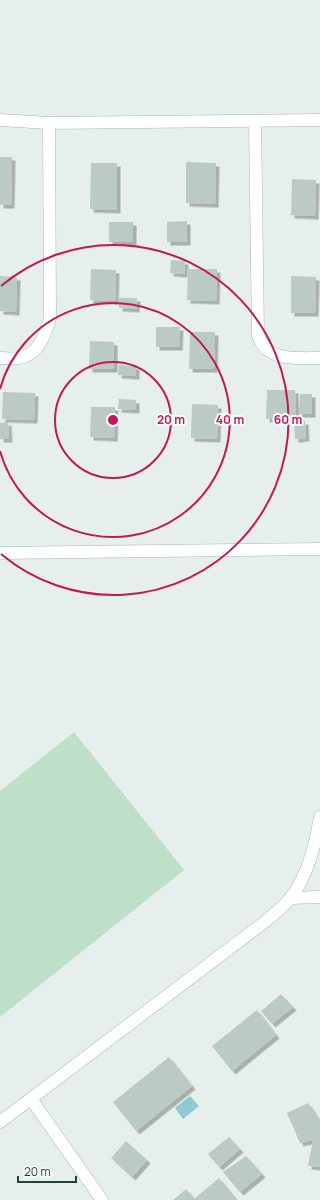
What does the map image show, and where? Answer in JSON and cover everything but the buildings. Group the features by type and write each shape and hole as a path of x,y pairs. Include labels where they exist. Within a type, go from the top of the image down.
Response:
{"street":[{"path":"0,120 49,123 320,120"},
{"path":"255,121 258,335 260,342 266,349 279,356 292,358 320,358"},
{"path":"0,358 20,358 32,353 44,336 50,318 49,123"},
{"path":"0,553 320,549"},
{"path":"0,1122 266,921 290,898 306,872 316,840 320,817"},
{"path":"290,898 320,897"},
{"path":"31,1099 102,1200"}],"green space":[{"path":"74,732 184,870 0,1017 0,791"}],"water":[{"path":"190,1096 199,1106 183,1119 175,1108"}]}
